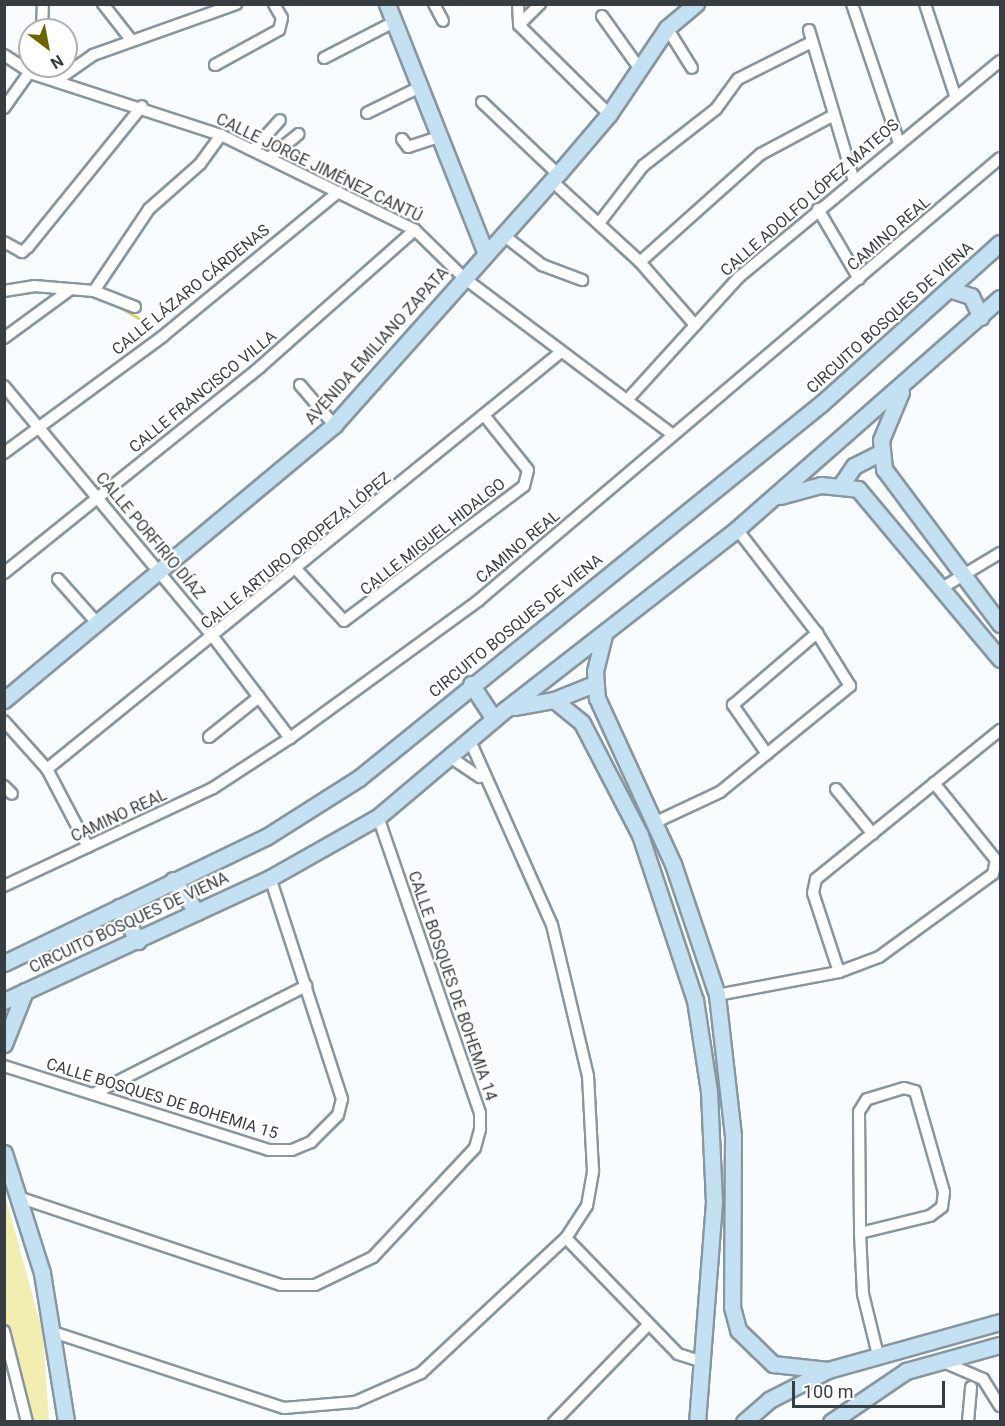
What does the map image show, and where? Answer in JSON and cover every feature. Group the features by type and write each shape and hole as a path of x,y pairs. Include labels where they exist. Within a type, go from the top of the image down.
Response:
{"street":[{"path":"103,4 132,41"},
{"path":"59,79 93,55 236,4"},
{"path":"215,65 279,30 282,18 274,4"},
{"path":"387,4 485,251"},
{"path":"434,4 443,21"},
{"path":"518,4 519,25 609,114"},
{"path":"519,25 540,4"},
{"name":"AVENIDA EMILIANO ZAPATA","path":"4,700 334,425 464,278 485,251 555,178 609,114 667,28 696,4"},
{"path":"852,4 898,141"},
{"path":"926,4 955,95"},
{"path":"602,16 640,69"},
{"path":"324,58 394,22"},
{"path":"667,28 692,68"},
{"path":"809,30 853,178"},
{"path":"600,222 643,166 716,109 738,79 812,42"},
{"name":"CALLE JORGE JIMÉNEZ CANTÚ","path":"4,55 18,62"},
{"name":"CALLE ADOLFO LÓPEZ MATEOS","path":"628,399 739,277 853,178 1000,61"},
{"path":"4,108 28,78"},
{"name":"CALLE JORGE JIMÉNEZ CANTÚ","path":"59,79 221,135 416,230 464,278 673,435"},
{"path":"367,113 420,87"},
{"path":"482,102 640,262 695,325"},
{"path":"4,242 22,252 28,247 142,106"},
{"path":"640,262 761,154 834,115"},
{"path":"253,150 280,120"},
{"path":"269,159 299,134"},
{"path":"94,289 149,209 200,164 221,135"},
{"path":"402,139 408,147 439,137"},
{"name":"CAMINO REAL","path":"4,886 213,788 290,738 479,600 1000,158"},
{"name":"CALLE LÁZARO CÁRDENAS","path":"4,453 163,336 338,192"},
{"path":"818,209 859,279"},
{"name":"CALLE FRANCISCO VILLA","path":"4,573 260,367 416,230"},
{"path":"501,234 542,265 582,280"},
{"name":"CIRCUITO BOSQUES DE VIENA","path":"4,963 309,813 822,403 1000,243"},
{"path":"4,338 71,289"},
{"path":"4,291 94,289 135,307"},
{"path":"949,289 971,296 981,317"},
{"name":"CIRCUITO BOSQUES DE VIENA","path":"4,1001 270,878 378,817 500,714 737,529 903,388 1000,298"},
{"name":"CALLE ARTURO OROPEZA LÓPEZ","path":"47,769 214,638 561,352"},
{"path":"300,385 334,425"},
{"name":"CALLE PORFIRIO DÍAZ","path":"4,386 160,571 290,738"},
{"path":"903,388 880,453 893,485 1000,624"},
{"name":"CALLE MIGUEL HIDALGO","path":"297,570 344,621 524,486 528,470 484,415"},
{"path":"841,485 854,465 880,453"},
{"path":"771,499 820,484 841,485 874,501 1000,659"},
{"path":"656,822 708,800 850,686 817,633 737,529"},
{"path":"942,588 964,578 1000,553"},
{"path":"58,579 97,623"},
{"path":"768,754 732,705 817,633"},
{"path":"604,635 594,684 656,822 717,995 733,1136 732,1307 738,1330 773,1364 828,1370"},
{"path":"471,684 500,714 554,700 594,684"},
{"path":"209,737 259,697"},
{"path":"554,700 582,723 618,785 663,896 695,1000 713,1159 697,1422"},
{"path":"4,720 47,769 88,847"},
{"path":"839,972 812,885 1000,730"},
{"path":"53,1332 285,1408 355,1401 421,1373 566,1238 587,1206 593,1171 588,1076 552,926 484,782 470,741"},
{"path":"450,757 484,782"},
{"path":"717,995 839,972 891,951 997,867 934,783"},
{"path":"836,789 873,834"},
{"name":"CALLE BOSQUES DE BOHEMIA 14","path":"21,1198 281,1285 315,1285 373,1257 475,1148 480,1129 480,1113 378,817"},
{"name":"CALLE BOSQUES DE BOHEMIA 15","path":"4,1066 268,1150 292,1150 311,1142 338,1115 342,1099 270,878"},
{"path":"173,880 197,912"},
{"path":"119,907 138,941"},
{"path":"95,1094 306,986"},
{"path":"4,1044 25,991"},
{"path":"860,1233 930,1216 942,1207 944,1191 915,1091 904,1088 862,1104 860,1233 863,1294 878,1355"},
{"path":"4,1153 21,1198 53,1332 66,1422"},
{"path":"566,1238 678,1354 700,1361"},
{"path":"744,1422 769,1400 828,1370 1000,1322"},
{"path":"554,1422 648,1325"},
{"path":"4,1331 27,1422"},
{"path":"831,1422 873,1389 940,1360 1000,1345"},
{"path":"940,1360 982,1379 997,1391 1000,1406"},
{"path":"968,1422 971,1387"}],"shaded area":[{"path":"4,1192 43,1333 49,1421 25,1421 5,1337"}],"waterway":[{"path":"4,285 22,283"},
{"path":"114,304 138,318"}]}
